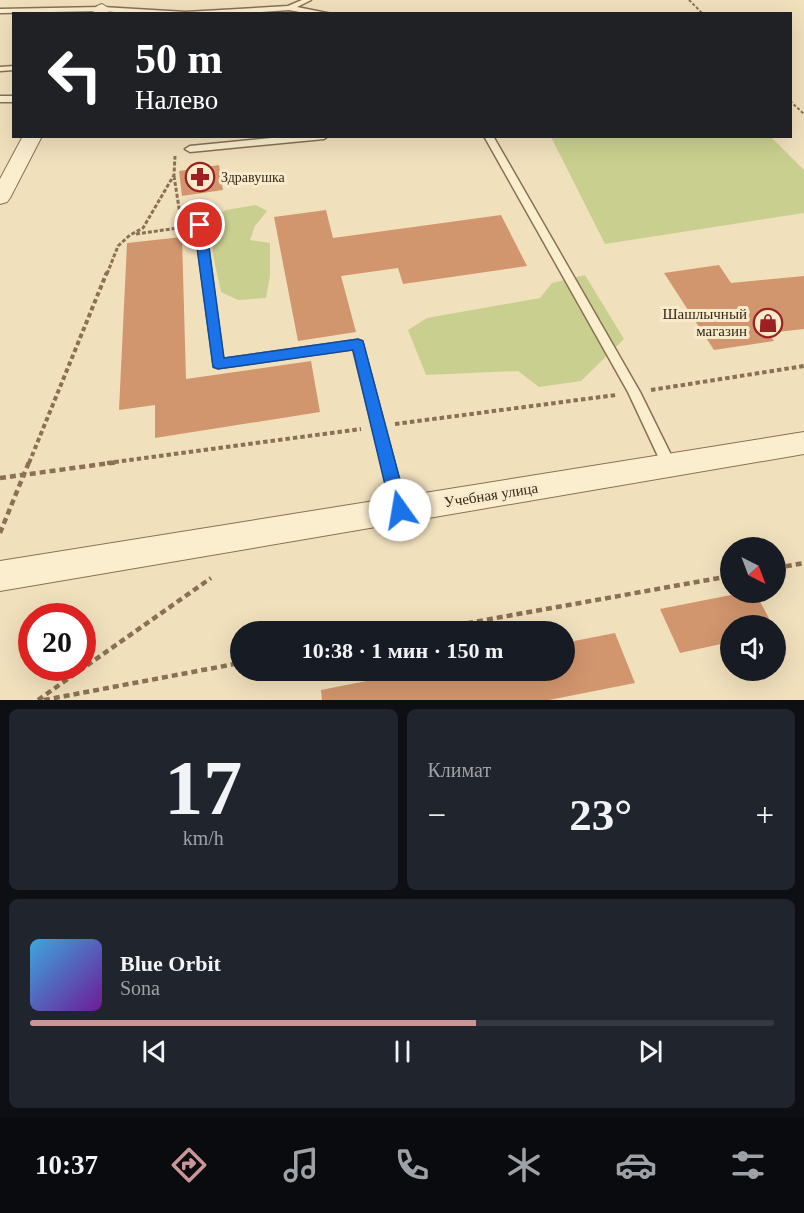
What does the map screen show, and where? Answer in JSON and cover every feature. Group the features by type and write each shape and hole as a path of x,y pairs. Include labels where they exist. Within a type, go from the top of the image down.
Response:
{"street":[{"path":"0,198 32,138"},
{"name":"Учебная улица","path":"0,576 804,444"}],"lane":[{"path":"244,12 289,11 308,0"},
{"path":"0,11 103,8 159,12"},
{"path":"190,149 303,138"},
{"path":"489,138 634,393 669,465"},
{"path":"200,225 218,364 358,344 400,510"}],"path":[{"path":"690,0 701,12"},
{"path":"792,103 804,114"},
{"path":"182,227 174,175 176,153 190,149"},
{"path":"0,533 118,246 130,235 143,228 174,175"},
{"path":"130,235 200,225"},
{"path":"0,478 634,393 804,366"},
{"path":"786,566 804,563"},
{"path":"39,700 211,578"},
{"path":"479,621 720,578"},
{"path":"44,700 230,665"}],"green space":[{"path":"552,138 772,138 804,170 804,213 605,244"},
{"path":"256,205 267,211 255,226 250,240 270,243 270,276 266,298 238,300 221,292 213,255 211,219 226,210"},
{"path":"585,275 624,339 581,381 539,387 518,371 426,375 408,330 427,318 540,298 552,283"}],"building":[{"name":"Здравушка","path":"219,165 223,190 182,196 179,171"},
{"path":"326,210 333,238 501,215 527,266 403,284 398,268 341,276 356,332 298,341 274,217"},
{"path":"182,237 186,379 311,361 320,412 155,438 155,405 119,410 127,243"},
{"path":"719,265 731,283 804,276 804,329 768,333 774,341 714,350 664,273"},
{"path":"720,597 720,603 761,603 767,615 720,615 720,644 680,653 660,609"},
{"path":"615,633 635,683 549,700 322,700 321,690 366,681 575,681 575,641"}],"place":[{"name":"Здравушка","path":"200,177"},
{"name":"Шашлычный магазин","path":"768,323"}],"route":[{"path":"200,225 218,364 358,344 400,510"}]}
